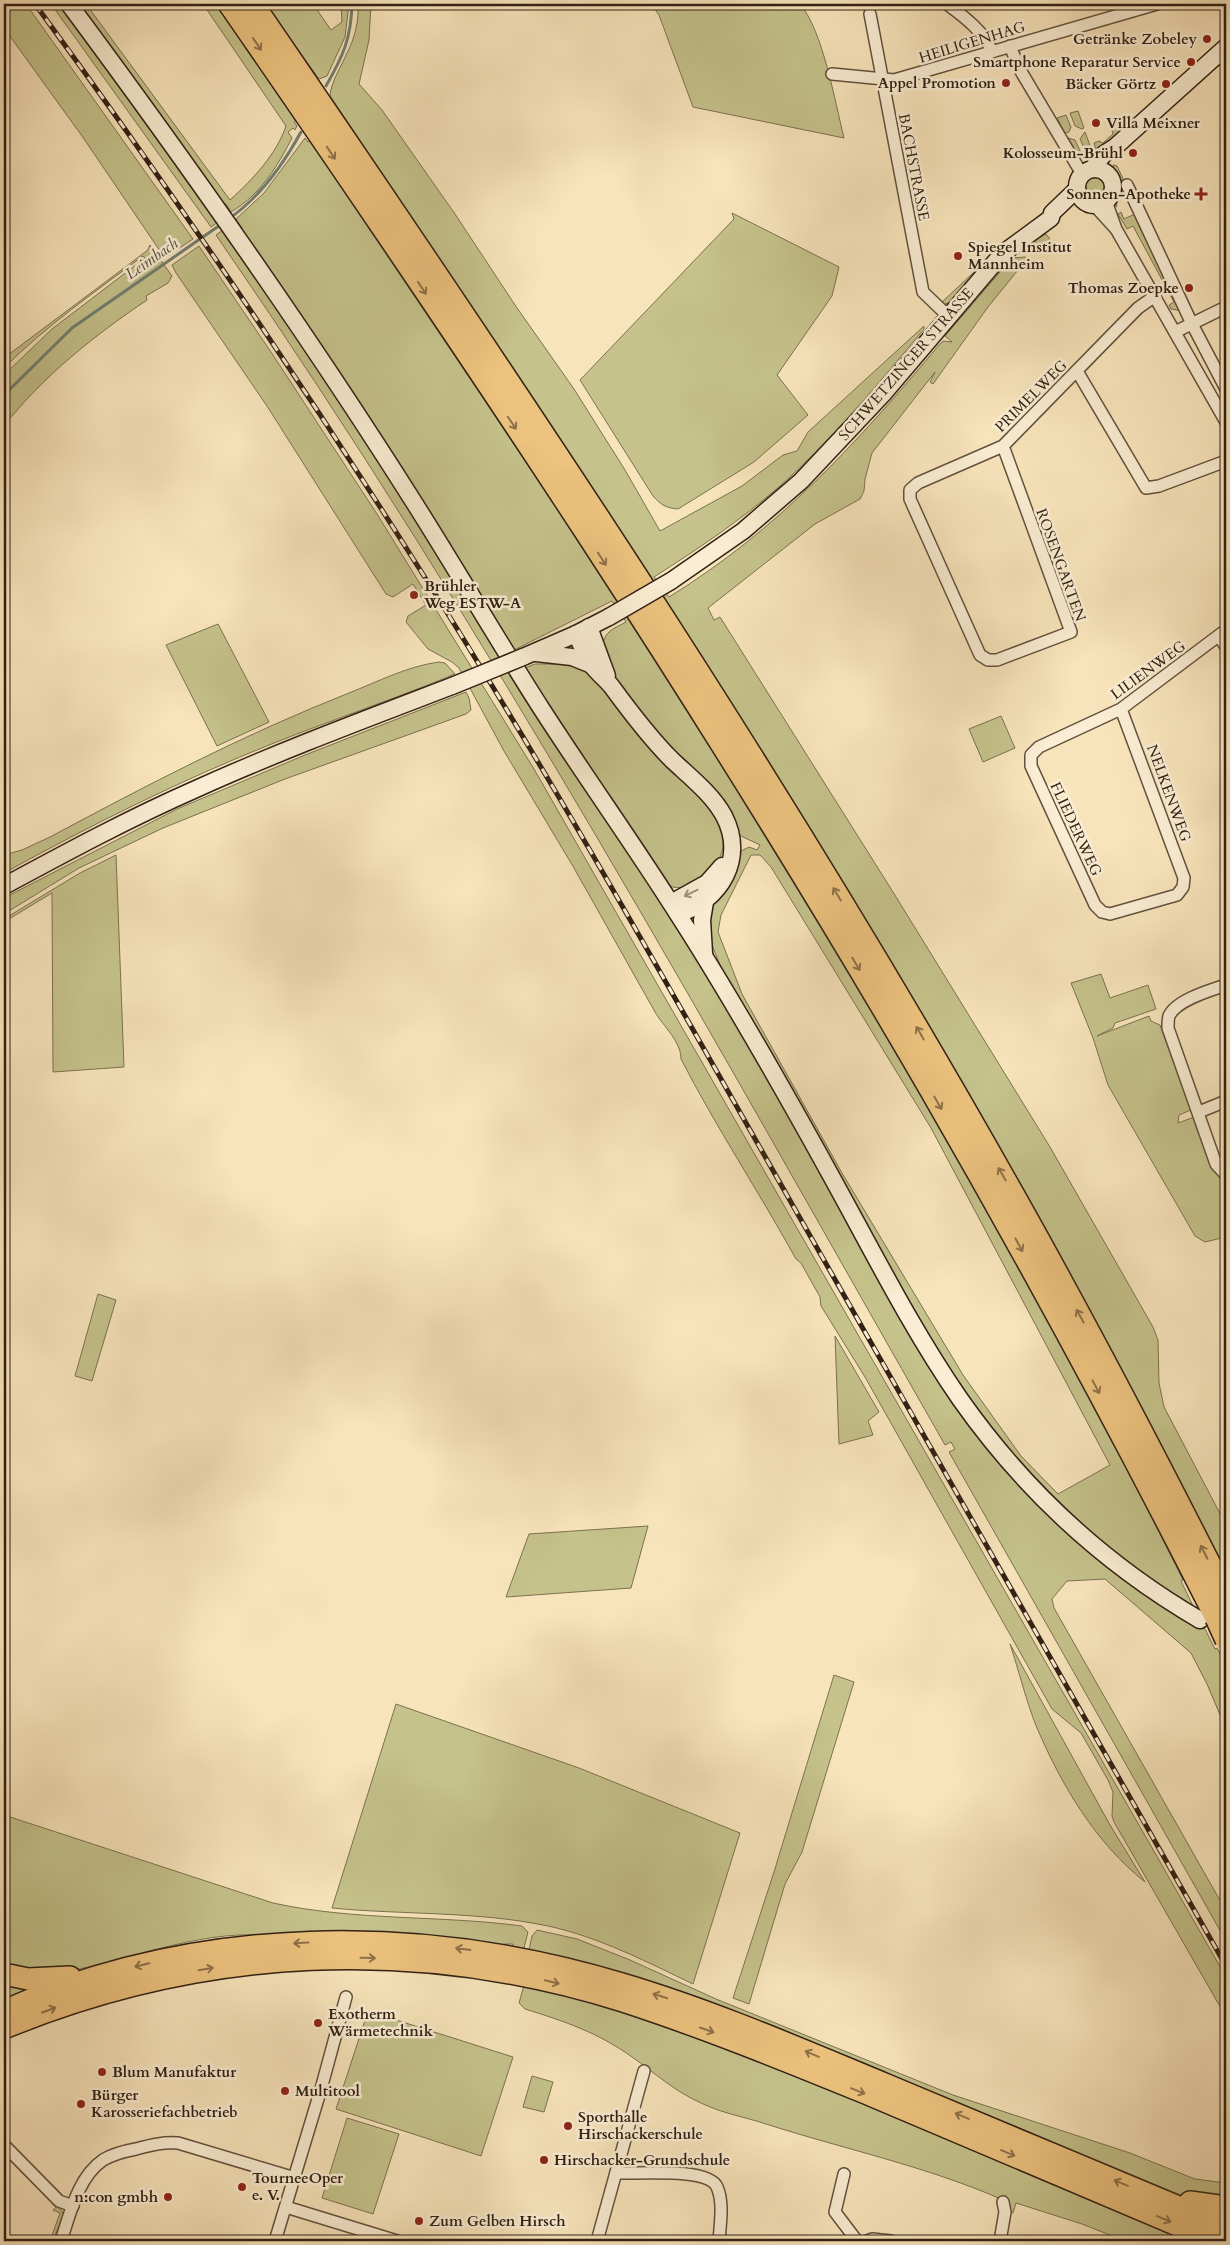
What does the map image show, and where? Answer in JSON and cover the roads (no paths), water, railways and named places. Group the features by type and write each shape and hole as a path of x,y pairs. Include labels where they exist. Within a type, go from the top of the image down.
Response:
{"highway":[{"path":"229,4 570,510 730,759 815,896 930,1089 1057,1313 1208,1619 1226,1640"},
{"path":"253,4 545,436 680,643 808,846 907,1011 1014,1196 1124,1397 1226,1596"},
{"path":"4,2011 90,1979 197,1954 301,1942 407,1943 470,1950 549,1965 622,1984 737,2024 1226,2227"},
{"path":"4,2028 36,2015 118,1988 172,1975 243,1964 315,1958 368,1958 422,1961 496,1971 550,1982 621,2001 731,2039 1215,2241"},
{"path":"4,1974 28,1979 71,1976 90,1979"},
{"path":"1166,2202 1182,2200 1196,2204 1226,2207"}],"main road":[{"path":"69,4 227,220 400,481 540,707 674,908 704,956 817,1151 929,1350 970,1412 1026,1482 1085,1539 1156,1594 1208,1619"},
{"path":"1092,188 1115,148 1226,47"},
{"name":"SCHWETZINGER STRASSE","path":"4,886 109,830 194,789 528,655 609,617 671,581 743,530 789,492 830,453 1002,254 1051,218 1056,218 1092,188"},
{"path":"583,630 592,665 640,726 710,798 723,814 730,832 730,865 723,883 705,902 690,910 674,908"},
{"path":"583,630 610,686"},
{"path":"528,655 572,657 592,665"},
{"path":"674,908 707,884 731,854"},
{"path":"704,956 702,920 705,902"}],"street":[{"path":"947,4 966,19 989,43 992,52"},
{"name":"HEILIGENHAG","path":"832,74 894,80 1156,4"},
{"name":"BACHSTRASSE","path":"870,14 923,292 948,316"},
{"path":"1010,46 1019,68 1116,229 1226,422"},
{"path":"1127,184 1192,324 1226,389"},
{"name":"PRIMELWEG","path":"910,490 918,483 1003,446 1138,308 1155,296"},
{"path":"1175,332 1226,307"},
{"path":"1077,371 1146,488 1158,486 1226,461"},
{"name":"ROSENGARTEN","path":"910,490 910,499 980,655 988,660 997,660 1071,632 1003,446"},
{"path":"1222,633 1226,647"},
{"name":"LILIENWEG","path":"1031,755 1039,747 1121,709 1222,633"},
{"name":"NELKENWEG","path":"1102,912 1110,914 1176,895 1183,887 1184,878 1121,709"},
{"name":"FLIEDERWEG","path":"1031,755 1031,766 1035,775 1095,905 1102,912"},
{"path":"1226,984 1206,991 1180,1005 1169,1015 1168,1028 1170,1040 1199,1112 1216,1164 1226,1175"},
{"path":"1199,1112 1226,1101"},
{"path":"275,2241 295,2178 346,1996"},
{"path":"597,2241 644,2071"},
{"path":"61,2241 81,2186 91,2171 104,2159 118,2153 159,2143 185,2145 295,2178"},
{"path":"4,2145 59,2201 73,2206"},
{"path":"616,2173 697,2174 711,2179 717,2186 720,2199 719,2241"},
{"path":"844,2174 835,2212 857,2241"},
{"path":"1000,2241 1005,2212 1003,2202"},
{"path":"286,2207 397,2241"},
{"path":"867,2241 872,2239 891,2241"}],"waterway":[{"name":"Leimbach","path":"326,86 345,47 350,27 352,4"},
{"name":"Leimbach","path":"230,218 261,190 287,156 301,132"},
{"name":"Leimbach","path":"4,395 72,328 223,223"}],"railway":[{"path":"35,4 136,144 283,358 378,503 472,653 566,809 657,967 1226,1966"}],"place":[{"name":"Getränke Zobeley","path":"1207,39"},
{"name":"Smartphone Reparatur Service","path":"1191,62"},
{"name":"Appel Promotion","path":"1006,83"},
{"name":"Bäcker Görtz","path":"1166,84"},
{"name":"Villa Meixner","path":"1096,123"},
{"name":"Kolosseum-Brühl","path":"1133,153"},
{"name":"Sonnen-Apotheke","path":"1201,194"},
{"name":"Spiegel Institut Mannheim","path":"958,256"},
{"name":"Thomas Zoepke","path":"1189,288"},
{"name":"Brühler Weg ESTW-A","path":"414,595"},
{"name":"Exotherm Wärmetechnik","path":"318,2023"},
{"name":"Blum Manufaktur","path":"102,2072"},
{"name":"Multitool","path":"285,2091"},
{"name":"Bürger Karosseriefachbetrieb","path":"81,2104"},
{"name":"Sporthalle Hirschackerschule","path":"568,2126"},
{"name":"Hirschacker-Grundschule","path":"544,2160"},
{"name":"TourneeOper e. V.","path":"242,2187"},
{"name":"n:con gmbh","path":"168,2197"},
{"name":"Zum Gelben Hirsch","path":"419,2221"}]}
